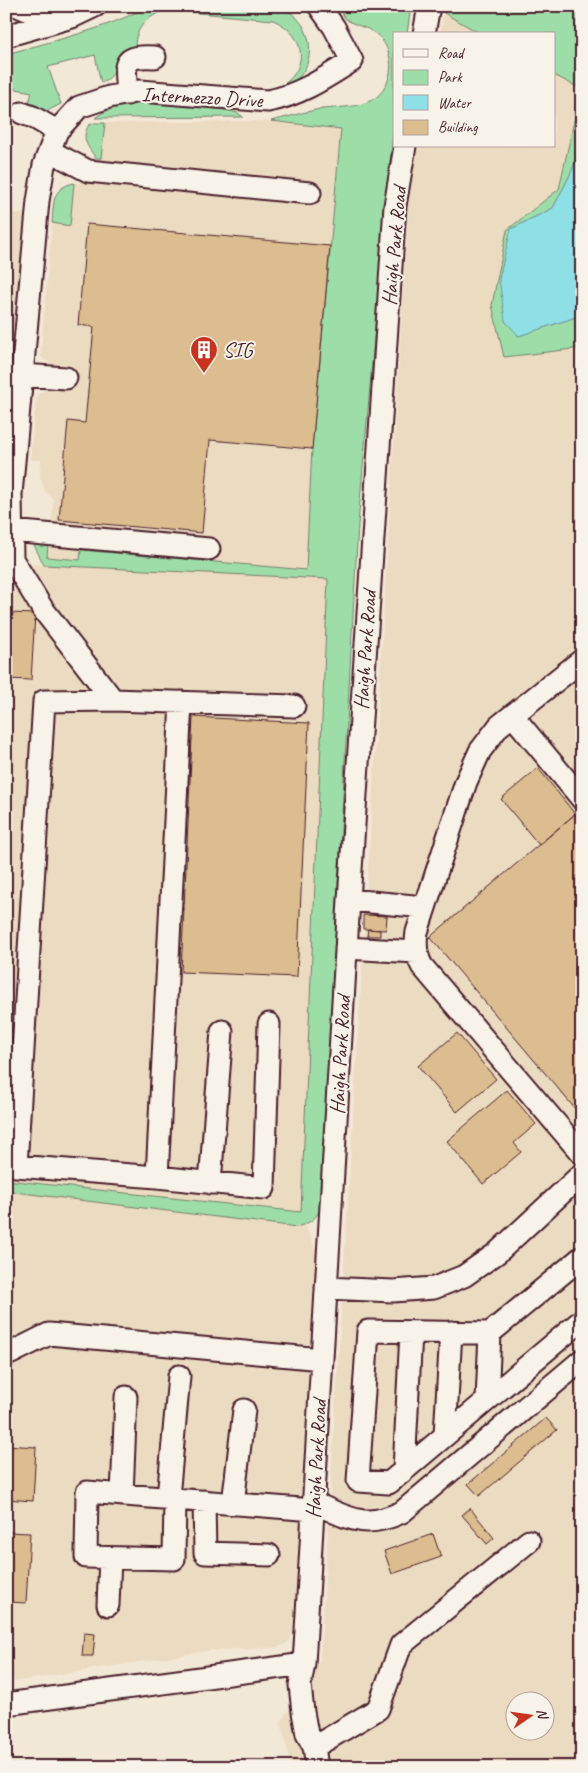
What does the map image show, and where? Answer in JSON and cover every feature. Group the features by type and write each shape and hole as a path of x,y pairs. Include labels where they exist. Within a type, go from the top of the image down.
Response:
{"street":[{"path":"18,6 58,21"},
{"path":"6,36 72,17 95,6"},
{"name":"Intermezzo Drive","path":"9,562 12,532 9,493 38,201 44,165 57,131 79,108 109,98 140,91 268,101 284,98 299,92 352,61 334,27 319,6"},
{"path":"424,32 429,6"},
{"path":"127,94 125,68 129,60 136,56 155,57"},
{"path":"22,113 57,131"},
{"name":"Haigh Park Road","path":"315,1757 307,1734 300,1685 304,1664 346,948 395,206 405,148"},
{"path":"50,151 88,171 310,193"},
{"path":"22,375 66,378"},
{"path":"12,532 209,549"},
{"path":"9,562 113,700"},
{"path":"582,660 499,726 480,751 469,774 417,932 415,944 422,966 582,1154"},
{"path":"269,1024 264,1188 157,1177 16,1166 14,1063 44,701 113,700 294,706"},
{"path":"157,1177 181,702"},
{"path":"512,716 581,798"},
{"path":"349,900 425,907"},
{"path":"346,948 416,952"},
{"path":"210,1183 222,1031"},
{"path":"326,1288 393,1291 434,1288 464,1276 497,1253 582,1174"},
{"path":"582,1257 490,1333 368,1331 358,1481 397,1476 582,1320"},
{"path":"408,1507 397,1476 411,1332"},
{"path":"446,1435 452,1332"},
{"path":"487,1400 490,1333"},
{"path":"6,1352 11,1353 49,1334 322,1359"},
{"path":"179,1376 172,1499 174,1559 86,1557 86,1492 172,1499 204,1501 233,1504 314,1506 352,1520 369,1522 386,1520 402,1512 580,1365"},
{"path":"122,1495 126,1397"},
{"path":"233,1504 244,1410"},
{"path":"204,1501 205,1553 269,1554"},
{"path":"315,1757 378,1709 401,1644 529,1541"},
{"path":"108,1605 110,1558"},
{"path":"6,1704 304,1664"}],"shaded area":[{"path":"444,13 477,32 440,32"},
{"path":"556,76 581,89 559,189 507,230 492,305 504,357 582,348 582,1767 291,1767 281,1722 320,1661 409,195 418,148 556,148"},
{"path":"264,121 341,129 312,449 306,570 81,550 80,560 47,557 54,500 45,491 40,477 41,460 30,460 36,399 39,394 49,388 51,364 41,357 41,351 52,223 70,225 74,183 80,183 96,158 101,158 105,123"},
{"path":"6,213 25,214 6,404"},
{"path":"6,563 328,578 301,1212 6,1180"},
{"path":"6,1191 297,1227 304,1224 316,1250 293,1631 290,1640 284,1645 274,1648 213,1650 6,1683"}],"green space":[{"path":"149,6 260,6 284,10 298,19 307,34 309,43 308,60 300,76 289,84 276,89 287,82 295,73 299,64 298,44 285,27 273,20 167,10 154,15 144,23 137,33 135,47 122,52 108,80 101,83 95,55 48,67 61,104 43,113 28,106 32,92 6,87 7,54 115,22"},
{"path":"338,6 411,6 407,32 393,32 393,133 358,525 320,1209 308,1223 297,1227 6,1191 6,1180 301,1212 328,579 44,565 33,543 48,545 47,557 80,560 81,550 306,570 312,449 341,129 271,121 315,110 350,106 371,101 386,86 391,64 384,44 374,32 350,22"},
{"path":"447,6 582,6 582,146 553,208 511,229 518,336 576,317 582,319 582,348 504,357 492,305 507,230 559,189 581,89 556,76 556,32 477,32 444,13"},
{"path":"152,102 225,110 238,113 243,117 95,118 115,107"},
{"path":"105,123 101,158 96,158 85,138 89,125"},
{"path":"74,183 70,226 52,223 57,193 67,185"}],"water":[{"path":"582,146 582,319 576,317 519,336 505,321 499,279 511,229 553,208"}],"building":[{"path":"6,213 12,213 6,292"},
{"name":"SIG","path":"87,224 330,246 312,449 210,440 202,533 59,520 68,421 85,423 94,327 78,325"},
{"path":"11,613 35,614 31,680 8,679"},
{"path":"193,717 309,723 297,977 181,972"},
{"path":"538,768 575,814 539,845 501,799"},
{"path":"575,814 582,821 582,1117 430,937"},
{"path":"363,915 387,916 386,930 363,929"},
{"path":"368,929 380,930 380,936 367,936"},
{"path":"457,1033 496,1079 457,1112 418,1066"},
{"path":"507,1090 536,1124 514,1143 521,1152 483,1184 447,1141"},
{"path":"546,1418 557,1430 479,1496 468,1484"},
{"path":"6,1445 36,1447 33,1501 6,1499"},
{"path":"470,1508 494,1538 487,1544 462,1515"},
{"path":"6,1532 30,1533 26,1603 10,1602 6,1662"},
{"path":"433,1534 441,1557 392,1574 384,1551"},
{"path":"84,1633 95,1634 93,1656 82,1656"}],"place":[{"name":"SIG","path":"204,374"}]}
